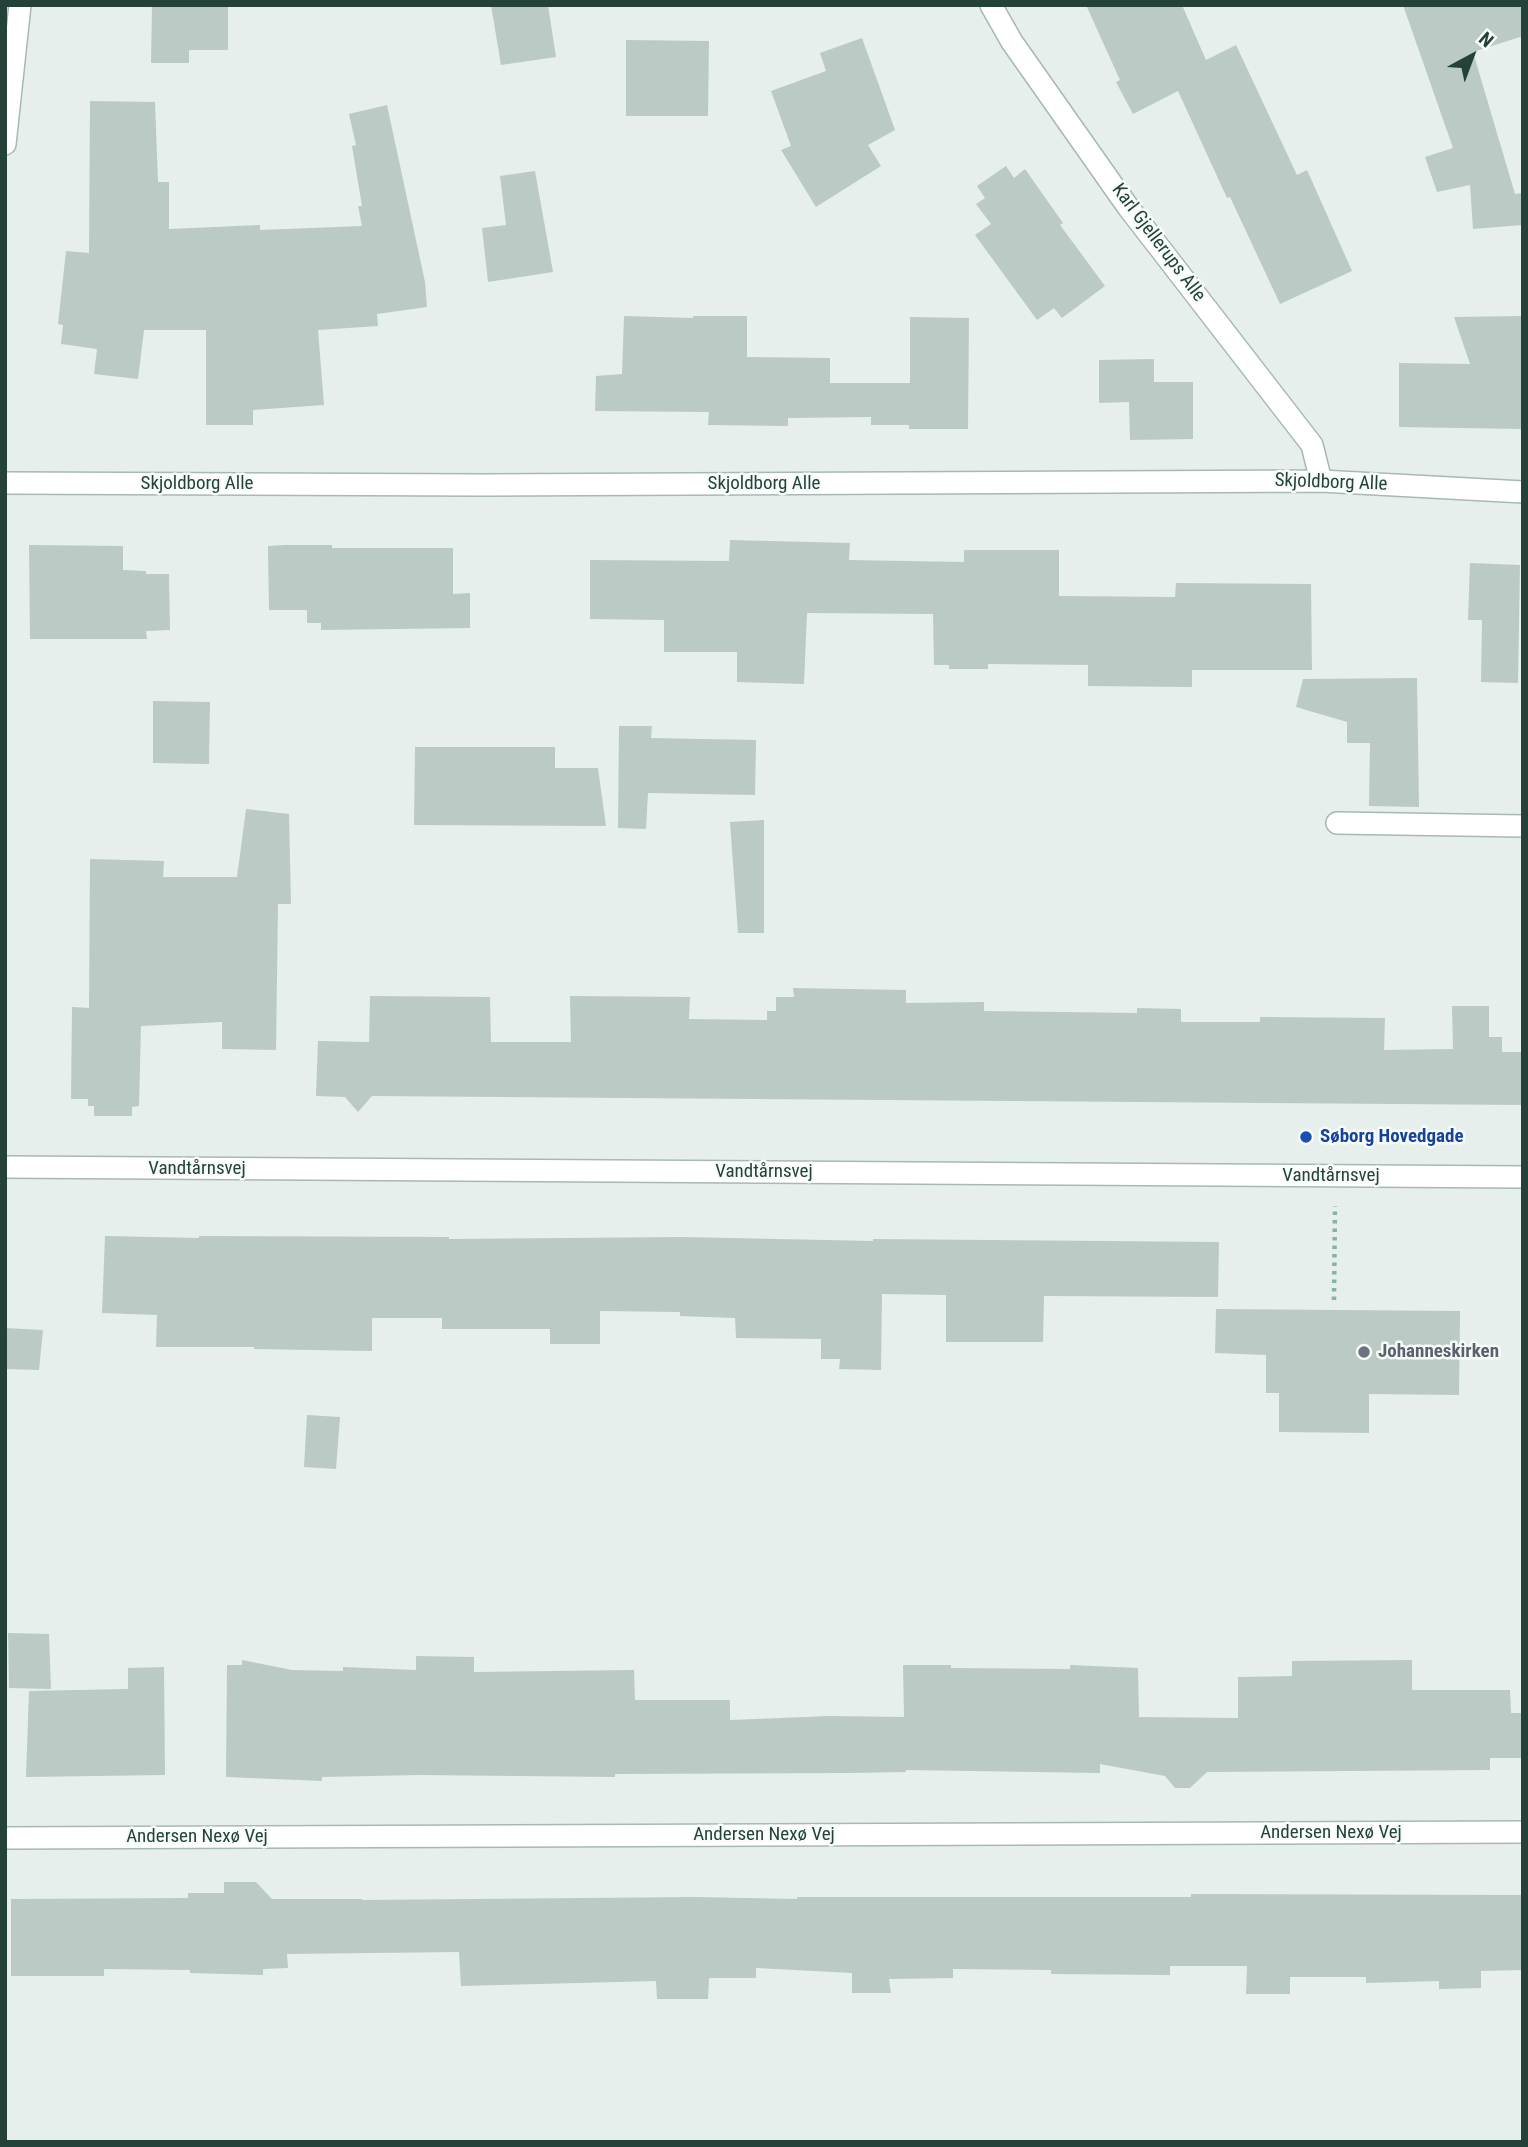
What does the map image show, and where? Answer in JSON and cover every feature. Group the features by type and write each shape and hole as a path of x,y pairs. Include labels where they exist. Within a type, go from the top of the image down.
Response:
{"street":[{"path":"5,144 20,5"},
{"name":"Karl Gjellerups Alle","path":"991,5 1013,42 1128,207 1306,436 1312,445 1321,481"},
{"name":"Skjoldborg Alle","path":"5,483 495,485 1321,481 1523,492"},
{"path":"1337,823 1523,826"},
{"name":"Vandtårnsvej","path":"5,1167 1523,1177"},
{"name":"Andersen Nexø Vej","path":"5,1838 1523,1832"}],"path":[{"path":"1334,1300 1335,1177"}],"building":[{"path":"152,5 228,5 228,50 189,50 189,63 151,63"},
{"path":"491,5 548,5 556,57 501,65"},
{"path":"1086,5 1182,5 1206,60 1236,45 1297,175 1307,170 1352,271 1280,304 1178,91 1133,114 1116,82 1120,80"},
{"path":"1403,5 1523,5 1523,36 1473,52 1515,194 1523,193 1523,225 1473,229 1470,185 1437,192 1425,157 1453,148"},
{"path":"862,38 895,130 868,145 881,166 816,207 781,150 791,146 771,91 826,71 820,53"},
{"path":"626,40 709,41 708,116 626,116"},
{"path":"90,101 155,102 158,182 169,182 169,229 260,225 260,230 362,226 358,206 362,206 352,146 356,145 349,114 387,105 425,282 427,307 377,314 378,326 318,330 324,405 253,410 253,425 206,425 206,330 144,330 138,379 94,374 97,349 61,344 63,325 58,324 66,251 89,253"},
{"path":"1006,166 1014,178 1025,169 1063,223 1060,225 1105,286 1062,318 1054,308 1037,320 975,235 991,224 976,204 985,198 977,186"},
{"path":"535,171 553,272 488,282 482,228 506,225 500,176"},
{"path":"624,316 747,316 747,357 830,358 830,383 910,383 910,317 969,318 968,429 909,429 909,425 871,425 871,417 788,418 788,426 708,425 709,412 595,411 596,376 622,374"},
{"path":"1522,316 1523,429 1399,427 1399,363 1470,364 1454,317"},
{"path":"1154,359 1154,382 1193,382 1193,439 1130,440 1129,402 1099,403 1099,360"},
{"path":"730,540 850,543 849,560 964,562 964,550 1059,550 1059,596 1175,597 1176,583 1311,584 1312,670 1192,670 1192,687 1088,686 1088,665 988,664 988,669 949,669 949,665 934,665 933,614 807,613 804,684 737,682 737,652 664,652 664,620 590,619 590,560 729,561"},
{"path":"29,545 123,546 123,570 169,574 170,630 146,631 147,639 30,639"},
{"path":"332,545 332,548 453,548 453,594 470,593 470,628 321,630 321,623 307,623 307,610 269,610 268,546"},
{"path":"1470,563 1520,565 1518,683 1481,682 1482,620 1468,620"},
{"path":"1417,678 1419,807 1369,806 1370,743 1347,743 1347,722 1296,707 1303,679"},
{"path":"153,701 210,702 209,764 153,763"},
{"path":"619,726 652,726 651,738 756,740 755,795 648,793 646,829 618,828"},
{"path":"415,747 555,747 555,768 598,768 606,826 414,825"},
{"path":"246,809 289,814 291,904 278,904 276,1050 222,1049 222,1022 141,1026 139,1106 132,1107 132,1116 94,1116 94,1106 88,1106 88,1099 71,1099 72,1007 89,1008 90,859 164,861 163,877 237,877"},
{"path":"764,820 764,933 738,933 730,822"},
{"path":"793,988 906,990 906,1003 984,1002 984,1011 1137,1013 1137,1008 1181,1009 1181,1022 1260,1022 1260,1017 1385,1018 1384,1050 1453,1049 1452,1006 1489,1006 1489,1037 1502,1037 1502,1052 1523,1052 1523,1105 372,1096 358,1112 345,1097 316,1096 318,1041 369,1042 370,996 490,997 491,1042 571,1042 570,996 690,997 689,1019 767,1020 767,1011 776,1011 776,997 794,997"},
{"path":"105,1236 449,1239 682,1237 873,1241 1219,1242 1218,1297 1044,1296 1043,1342 946,1342 946,1295 882,1294 881,1370 839,1369 840,1359 821,1359 821,1339 736,1338 735,1318 680,1316 680,1312 600,1311 600,1344 550,1344 550,1329 442,1329 442,1318 372,1318 372,1351 156,1347 157,1315 102,1313"},
{"name":"Johanneskirken","path":"1216,1309 1460,1311 1459,1395 1369,1394 1369,1433 1279,1432 1279,1393 1266,1393 1266,1355 1215,1353"},
{"path":"5,1328 43,1330 39,1370 5,1369"},
{"path":"307,1415 340,1417 336,1469 304,1467"},
{"path":"8,1633 49,1634 51,1689 9,1688"},
{"path":"416,1656 474,1657 474,1672 634,1670 635,1700 730,1700 730,1720 830,1716 904,1717 903,1665 951,1665 951,1668 1070,1669 1070,1665 1138,1668 1139,1717 1238,1718 1238,1677 1292,1676 1292,1661 1412,1660 1412,1690 1510,1690 1511,1713 1523,1713 1523,1758 1490,1758 1490,1770 1207,1772 1190,1788 1175,1788 1165,1776 1100,1764 1100,1773 906,1770 849,1773 615,1774 615,1777 419,1775 322,1777 322,1781 226,1777 227,1665 242,1665 242,1660 292,1670 343,1671 343,1667 416,1670"},
{"path":"164,1667 165,1775 26,1777 29,1691 128,1689 128,1668"},
{"path":"224,1882 256,1882 272,1899 362,1900 1191,1897 1191,1894 1523,1895 1523,1970 1481,1971 1481,1988 1439,1989 1439,1981 1366,1983 1366,1977 1290,1977 1290,1994 1246,1994 1247,1966 1170,1966 1170,1975 1051,1974 1051,1970 953,1969 953,1978 889,1979 891,1993 852,1993 852,1973 756,1968 756,1978 709,1978 708,1999 657,1999 656,1981 461,1986 459,1952 287,1954 288,1968 263,1969 263,1975 190,1973 190,1970 104,1969 104,1976 11,1976 11,1899 188,1898 188,1893 224,1893"}],"place":[{"name":"Søborg Hovedgade","path":"1306,1137"},
{"name":"Johanneskirken","path":"1364,1352"}]}
